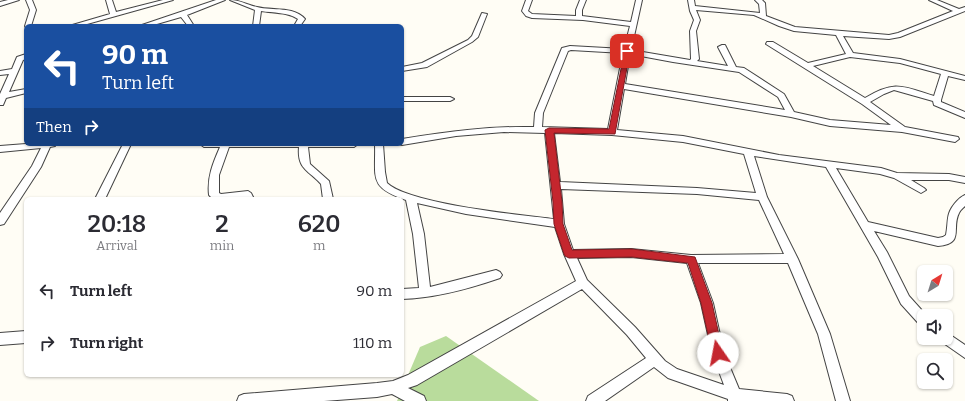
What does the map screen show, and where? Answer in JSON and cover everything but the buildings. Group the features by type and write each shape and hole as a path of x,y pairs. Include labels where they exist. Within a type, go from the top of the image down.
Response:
{"street":[{"path":"0,4 16,0"},
{"path":"29,0 33,10 29,24"},
{"path":"109,0 114,16"},
{"path":"80,24 170,0"},
{"path":"149,24 222,0"},
{"path":"233,0 258,9 285,12 300,16 302,19 298,24"},
{"path":"529,0 525,11 530,16 579,18 633,24"},
{"path":"579,18 579,10 583,0"},
{"path":"612,132 627,51 639,0"},
{"path":"758,0 762,3 763,15"},
{"path":"932,0 958,11"},
{"path":"692,62 695,59 692,31 696,20 692,4 751,12 763,15 787,27 839,34 879,37 900,35 965,9"},
{"path":"256,24 258,9"},
{"path":"183,14 190,24"},
{"path":"404,69 424,65 470,41 475,36 484,14"},
{"path":"839,34 850,55"},
{"path":"770,44 807,65 865,102 902,129"},
{"path":"722,47 733,68"},
{"path":"538,130 539,113 565,50 570,48 627,51 673,60 733,68 745,72 781,96 791,114"},
{"path":"807,65 850,55 900,61 965,78"},
{"path":"2,100 20,59 24,57"},
{"path":"0,73 15,71"},
{"path":"937,100 945,73"},
{"path":"621,86 791,114 830,123 902,129 955,139"},
{"path":"865,102 889,88 899,88 937,100 940,105 965,115"},
{"path":"2,100 24,92"},
{"path":"404,99 450,99"},
{"path":"404,142 476,131 504,129 612,132 683,140 830,165 867,168 897,176 921,190"},
{"path":"549,130 559,224 576,272 584,283 631,331 660,365 673,374 735,398 787,401"},
{"path":"0,149 30,146"},
{"path":"0,221 49,146"},
{"path":"101,197 126,146"},
{"path":"218,197 214,195 212,184 215,168 225,146"},
{"path":"304,146 302,158 305,166 326,183 328,197"},
{"path":"379,146 382,183 387,189 410,198 452,208 559,224"},
{"path":"748,152 762,197 792,259 824,334 846,400"},
{"path":"830,165 883,256 905,300 917,314"},
{"path":"897,176 949,176 965,180"},
{"path":"556,185 697,191 762,197"},
{"path":"227,197 248,194 249,197"},
{"path":"410,198 417,219 421,241 425,294"},
{"path":"865,225 938,242 947,241 951,238 952,234 954,212 965,199"},
{"path":"569,254 632,253 691,260 719,258 792,259"},
{"path":"691,260 707,303 718,353 735,398"},
{"path":"404,294 425,294 496,275"},
{"path":"244,401 377,390 393,387 412,380 584,283"},
{"path":"0,339 24,337"},
{"path":"594,401 655,359"},
{"path":"393,387 419,401"}],"green space":[{"path":"446,336 539,401 397,401 420,347"}],"route":[{"path":"627,51 618,107 612,132 549,130 558,202 559,224 569,254 632,253 691,260 701,283 707,303 718,353"}]}
